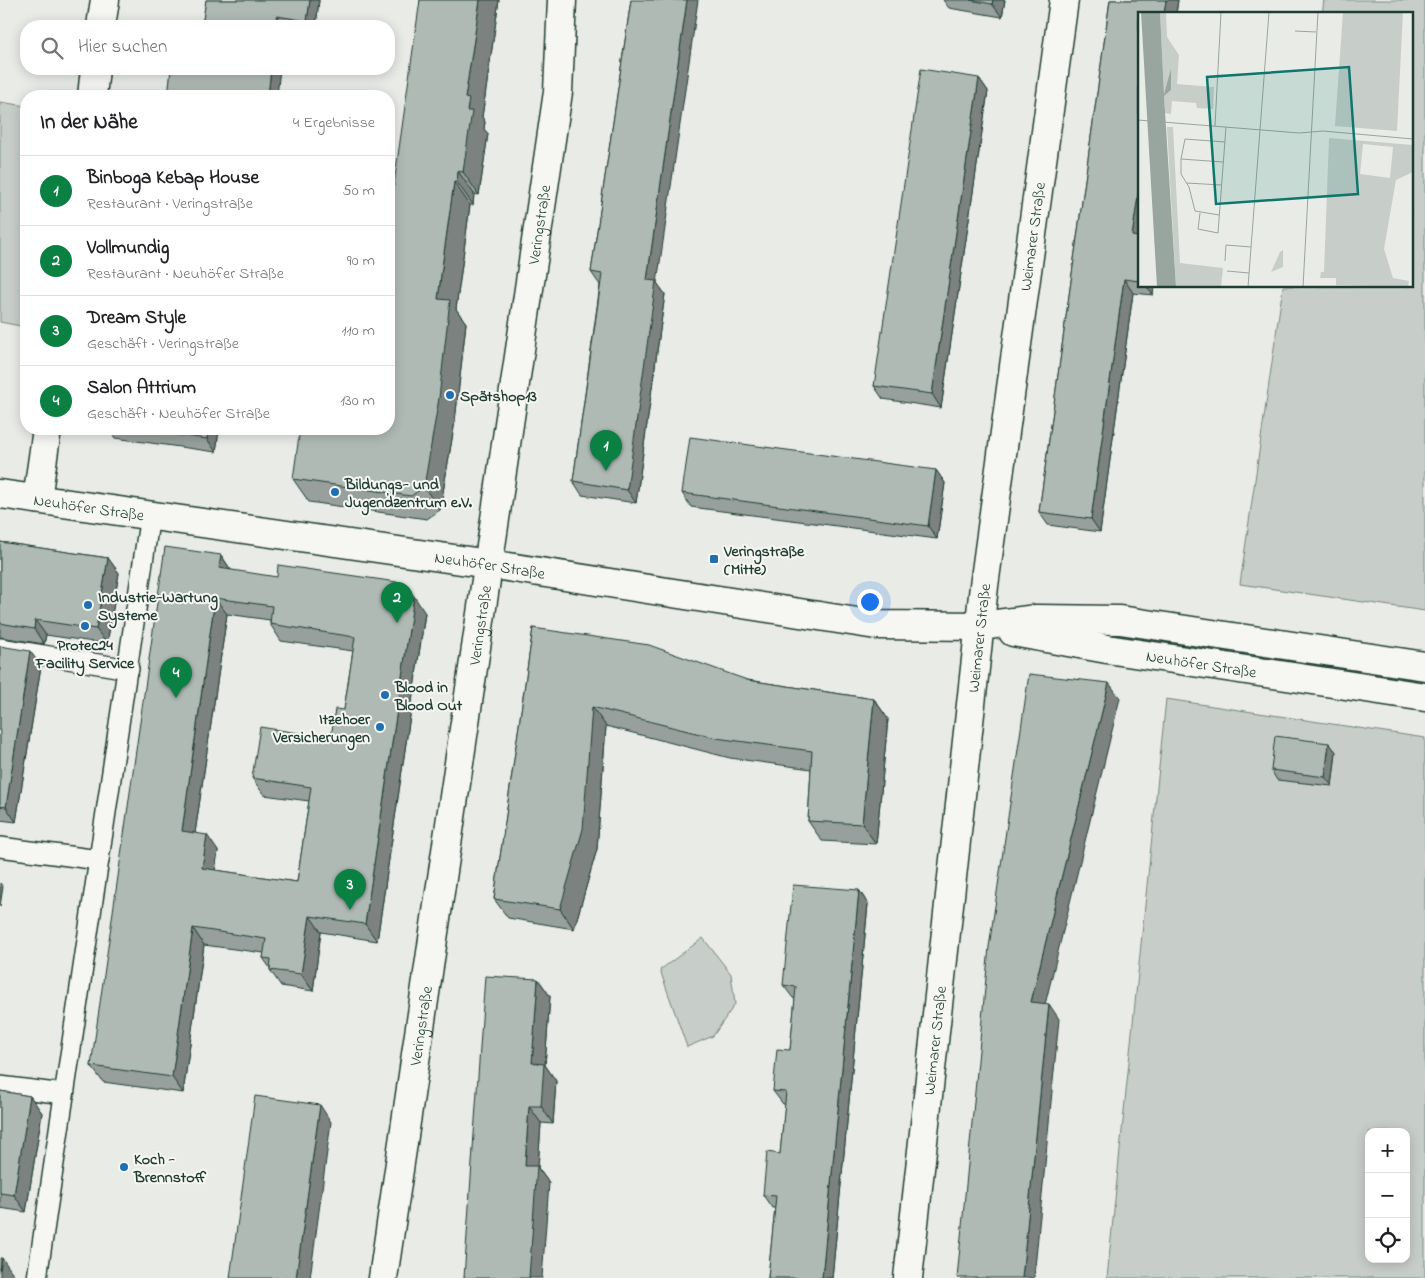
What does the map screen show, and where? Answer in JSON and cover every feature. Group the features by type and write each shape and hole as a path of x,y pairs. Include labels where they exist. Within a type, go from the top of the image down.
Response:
{"street":[{"path":"102,20 105,0"},
{"name":"Veringstraße","path":"383,1278 558,92 562,0"},
{"name":"Weimarer Straße","path":"908,1278 980,626 1064,0"},
{"path":"93,90 94,75"},
{"path":"37,499 46,435"},
{"name":"Neuhöfer Straße","path":"0,494 489,564 876,625 980,626 1036,619 1120,620 1425,666"},
{"name":"Neuhöfer Straße","path":"980,626 1107,649 1425,697"}],"lane":[{"path":"36,1278 129,669 150,516"},
{"path":"0,648 129,669"},
{"path":"0,847 99,860"},
{"path":"0,1086 64,1094"}],"shaded area":[{"path":"1324,0 1425,0 1425,611 1240,584 1283,288 1412,288 1412,12 1322,12"},
{"path":"0,102 20,105 20,326 0,322"},
{"path":"1166,699 1425,738 1425,1278 1107,1278"},
{"path":"703,938 731,974 735,1004 713,1036 687,1047 660,970"}],"building":[{"path":"206,0 310,0 307,20 277,16 277,20 203,20"},
{"path":"420,0 480,0 465,98 469,99 467,111 472,111 463,172 458,171 457,182 454,182 438,299 450,300 439,398 424,487 411,496 293,479 299,435 395,435 395,177"},
{"path":"631,0 687,0 647,280 656,281 627,490 573,481 602,274 591,272"},
{"path":"970,0 993,0 992,4"},
{"path":"1110,0 1166,0 1164,12 1138,12 1138,196 1132,236 1138,237 1138,281 1124,279 1091,519 1039,512"},
{"path":"921,69 979,78 932,394 874,386"},
{"path":"170,75 270,75 269,90 169,90"},
{"path":"178,435 207,435 207,439"},
{"path":"690,437 936,470 928,526 682,493"},
{"path":"0,542 108,558 96,629 35,620 34,629 0,623"},
{"path":"165,547 221,555 219,568 277,577 278,565 404,583 414,596 365,924 310,916 301,974 270,970 271,959 263,958 266,939 193,928 172,1077 91,1066","holes":["215,598 272,606 270,624 355,637 344,710 335,709 331,738 260,727 252,778 311,787 297,882 202,868 207,835 182,831"]},
{"path":"533,628 649,645 747,680 874,699 862,824 808,821 812,751 716,738 592,707 583,829 560,909 494,899"},
{"path":"0,646 30,651 6,807 0,806"},
{"path":"1029,674 1109,683 1031,1002 1049,1004 1022,1278 957,1278 989,947"},
{"path":"1275,736 1329,743 1325,777 1271,770"},
{"path":"793,885 859,890 822,1278 768,1278 776,1196 763,1195 767,1152 780,1154 786,1092 773,1091 777,1049 790,1050 796,987 783,985"},
{"path":"485,976 538,979 532,1063 544,1064 541,1106 529,1106 525,1166 537,1166 529,1278 464,1278"},
{"path":"0,1091 30,1096 14,1195 0,1193"},
{"path":"255,1096 320,1105 296,1278 230,1278"}],"place":[{"name":"Spätshop13","path":"450,395"},
{"name":"Binboga Kebap House","path":"606,471"},
{"name":"Bildungs- und Jugendzentrum e.V.","path":"335,492"},
{"name":"Veringstraße (Mitte)","path":"714,559"},
{"name":"Industrie-Wartung Systeme","path":"88,605"},
{"name":"Vollmundig","path":"397,623"},
{"name":"Protec24 Facility Service","path":"85,626"},
{"name":"Blood in Blood Out","path":"385,695"},
{"name":"Salon Attrium","path":"176,698"},
{"name":"Itzehoer Versicherungen","path":"380,727"},
{"name":"Dream Style","path":"350,910"},
{"name":"Koch - Brennstoff","path":"124,1167"}]}
